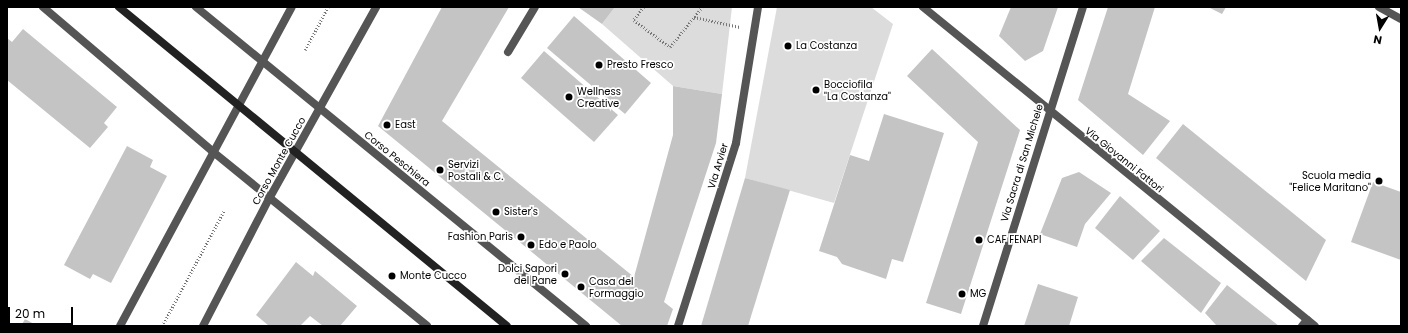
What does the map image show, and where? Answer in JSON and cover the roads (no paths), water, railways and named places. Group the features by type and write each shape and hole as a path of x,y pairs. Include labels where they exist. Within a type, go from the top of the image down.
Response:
{"main road":[{"path":"119,7 507,326"}],"street":[{"path":"43,7 212,151 427,326"},
{"name":"Corso Peschiera","path":"196,7 586,326"},
{"path":"120,326 212,151 292,7"},
{"name":"Corso Monte Cucco","path":"203,326 270,197 376,7"},
{"path":"508,52 534,7"},
{"name":"Via Arvier","path":"678,326 736,142 758,7"},
{"name":"Via Giovanni Fattori","path":"922,7 1304,323 1315,326"},
{"name":"Via Sacra di San Michele","path":"983,326 1049,111 1083,7"},
{"path":"1380,7 1401,19"}],"place":[{"name":"La Costanza","path":"788,46"},
{"name":"Presto Fresco","path":"599,65"},
{"name":"Bocciofila \"La Costanza\"","path":"816,90"},
{"name":"Wellness Creative","path":"569,97"},
{"name":"East","path":"387,125"},
{"name":"Servizi Postali & C.","path":"440,170"},
{"name":"Scuola media \"Felice Maritano\"","path":"1379,181"},
{"name":"Sister's","path":"496,212"},
{"name":"Fashion Paris","path":"521,237"},
{"name":"CAF FENAPI","path":"979,240"},
{"name":"Edo e Paolo","path":"531,245"},
{"name":"Dolci Sapori del Pane","path":"565,274"},
{"name":"Monte Cucco","path":"392,276"},
{"name":"Casa del Formaggio","path":"581,287"},
{"name":"MG","path":"962,294"}]}
